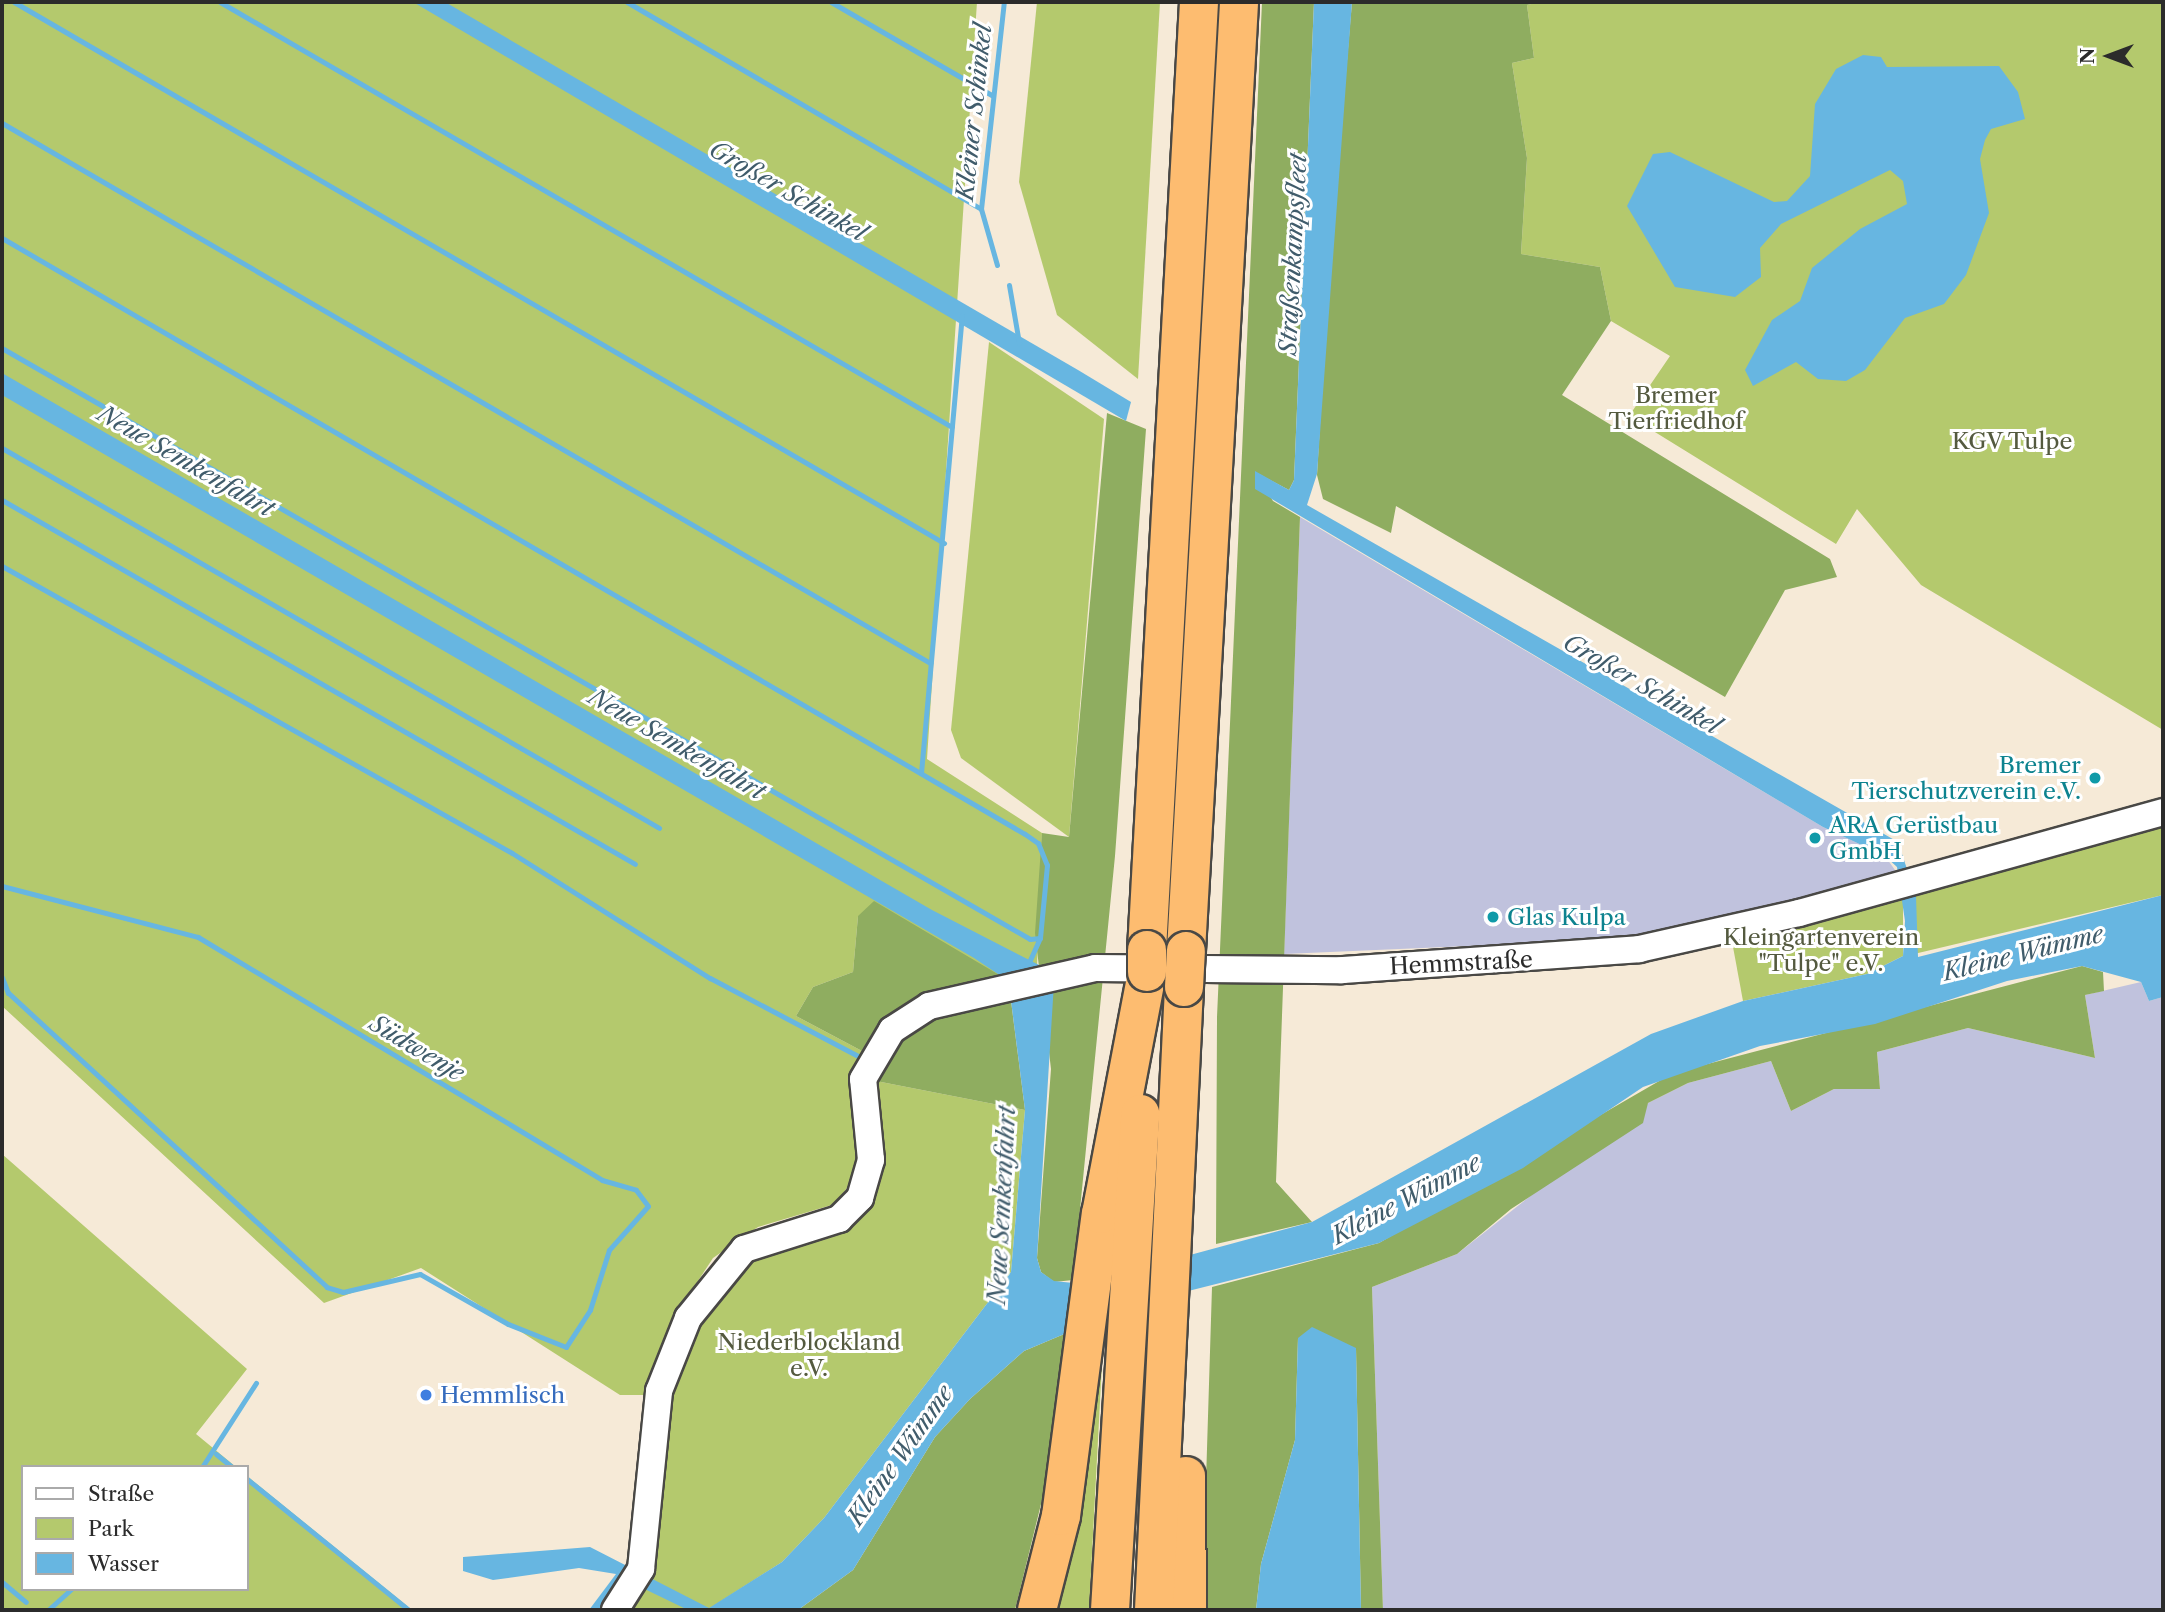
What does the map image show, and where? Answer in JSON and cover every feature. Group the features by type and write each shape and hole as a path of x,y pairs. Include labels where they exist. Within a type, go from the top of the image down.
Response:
{"highway":[{"path":"1037,1610 1059,1528 1083,1367 1118,1215 1145,974 1199,2"},
{"path":"1187,1610 1177,1192 1185,969 1239,2"},
{"path":"1110,1610 1124,1367 1118,1215"},
{"path":"1154,1610 1179,1341"}],"street":[{"name":"Hemmstraße","path":"622,1602 641,1569 659,1391 688,1318 744,1249 839,1219 860,1198 871,1160 863,1099 872,1055 892,1030 929,1006 1006,984 1095,968 1356,969 1639,949 1907,883 2163,812"}],"shaded area":[{"path":"1300,517 1823,827 1885,856 1900,877 1633,939 1284,954"},
{"path":"2141,982 2149,1001 2163,997 2163,1610 1383,1610 1372,1287 1457,1254 1648,1103 1688,1083 1771,1061 1791,1111 1834,1089 1880,1089 1877,1052 1968,1028 2095,1058 2085,995"}],"green space":[{"path":"2,2 977,2 927,759 1042,833 1037,967 1001,976 858,916 853,972 813,987 796,1016 862,1051 851,1089 858,1156 850,1184 835,1204 758,1227 713,1258 679,1310 648,1395 620,1395 421,1268 324,1303 2,1006"},
{"path":"1037,2 1160,2 1138,379 1057,315 1019,182"},
{"path":"1262,2 1314,2 1294,480 1289,490 1255,472 1273,501 1300,517 1276,1182 1312,1222 1216,1244 1217,1017"},
{"path":"1352,2 1540,2 1527,5 1534,58 1512,63 1527,158 1521,254 1600,267 1611,321 1562,395 1830,559 1837,577 1785,590 1725,697 1396,506 1391,533 1323,499 1317,475 1329,273"},
{"name":"KGV Tulpe","path":"1540,2 2163,2 2163,730 1921,585 1857,509 1836,544 1629,416 1670,356 1611,321 1600,267 1521,254 1527,158 1512,63 1534,58 1527,5"},
{"path":"989,342 1104,419 1069,837 961,758 951,730"},
{"path":"1107,413 1146,429 1115,856 1073,1280 1054,1282 1041,1272 1037,1258 1051,1069 1035,933 1042,833 1069,837"},
{"name":"Kleingartenverein \"Tulpe\" e.V.","path":"2163,824 2163,895 1914,954 1915,891"},
{"name":"Kleingartenverein \"Tulpe\" e.V.","path":"1903,893 1903,956 1867,974 1743,1001 1731,936"},
{"path":"874,901 1001,976 925,996 882,1024 862,1051 796,1016 813,987 853,972 858,916"},
{"path":"2082,966 2103,972 2104,991 2085,995 2095,1058 1968,1028 1877,1052 1880,1089 1834,1089 1791,1111 1771,1061 1688,1083 1648,1103 1643,1123 1511,1209 1457,1254 1372,1287 1383,1610 1361,1610 1356,1349 1298,1338 1295,1440 1261,1564 1256,1610 1202,1610 1212,1287 1379,1243 1673,1073"},
{"path":"1010,993 1025,1110 876,1081 895,1039 937,1011"},
{"name":"Niederblockland e.V.","path":"876,1081 1025,1110 1011,1272 824,1518 782,1562 707,1610 628,1610 664,1407 687,1338 744,1258 856,1223 878,1178"},
{"path":"2,1154 247,1369 196,1434 234,1465 21,1465 21,1591 248,1591 248,1477 412,1610 2,1610"},
{"path":"1069,1332 1056,1443 1015,1610 798,1610 853,1570 935,1437 970,1399 1024,1351"},
{"path":"1102,1364 1089,1610 1052,1610 1096,1365"}],"water":[{"path":"413,2 445,2 1078,370 1131,402 1126,421"},
{"name":"Kleine Wümme","path":"1314,2 1352,2 1317,474 1307,505 1898,842 1916,896 1918,957 2163,895 2163,997 2149,1001 2141,982 2082,966 2007,981 1875,1024 1760,1046 1643,1087 1523,1168 1379,1243 1081,1318 1069,1332 1024,1351 970,1399 935,1437 853,1570 798,1610 688,1610 626,1580 601,1610 589,1610 616,1574 579,1568 493,1580 463,1571 463,1557 590,1547 709,1608 782,1562 824,1518 1011,1272 1025,1110 1010,993 1001,976 974,958 2,395 2,373 932,910 1043,967 1054,983 1037,1258 1041,1272 1054,1281 1083,1284 1312,1222 1651,1034 1743,1001 1867,974 1903,956 1905,921 1897,867 1885,856 1823,827 1255,489 1255,471 1289,490 1294,480"},
{"path":"1863,55 1881,57 1887,67 1999,66 2018,92 2025,119 1991,129 1985,140 1980,159 1989,213 1966,275 1944,304 1905,318 1865,370 1846,381 1818,379 1796,362 1753,386 1745,370 1772,320 1800,301 1812,268 1860,229 1907,204 1903,181 1890,170 1781,224 1760,248 1761,277 1735,297 1675,287 1627,206 1653,154 1670,152 1774,202 1787,201 1810,176 1815,104 1836,69"},
{"path":"1312,1327 1356,1348 1361,1610 1256,1610 1261,1564 1295,1440 1298,1338"}],"waterway":[{"path":"14,2 944,543"},
{"path":"220,2 952,427"},
{"path":"627,2 981,209"},
{"path":"831,2 993,96"},
{"name":"Kleiner Schinkel","path":"997,265 981,209 1004,2"},
{"path":"2,123 930,663"},
{"name":"Neue Semkenfahrt","path":"2,238 1025,834 1038,843 1047,865 1040,938 1030,939 2,348"},
{"name":"Kleiner Schinkel","path":"1009,285 1019,343"},
{"path":"921,773 962,316"},
{"path":"2,448 659,828"},
{"path":"2,500 635,864"},
{"path":"2,566 512,853 710,978 860,1057"},
{"name":"Südwenje","path":"2,886 198,937 602,1180 636,1190 648,1206 609,1250 590,1310 566,1347 508,1324 420,1274 343,1292 327,1287 8,993 2,977"},
{"path":"1026,969 1040,938"},
{"path":"203,1465 256,1383"},
{"path":"216,1454 230,1465"},
{"path":"248,1480 409,1610"},
{"path":"2,1582 26,1602"},
{"path":"48,1610 69,1591"}],"place":[{"name":"Bremer Tierschutzverein e.V.","path":"2095,778"},
{"name":"ARA Gerüstbau GmbH","path":"1815,838"},
{"name":"Glas Kulpa","path":"1493,917"},
{"name":"Hemmlisch","path":"426,1395"}],"water label":[{"name":"Großer Schinkel","path":"788,191"},
{"name":"Straßenkampsfleet","path":"1293,254"},
{"name":"Großer Schinkel","path":"1642,684"}],"park label":[{"name":"Bremer Tierfriedhof","path":"1676,408"}]}
